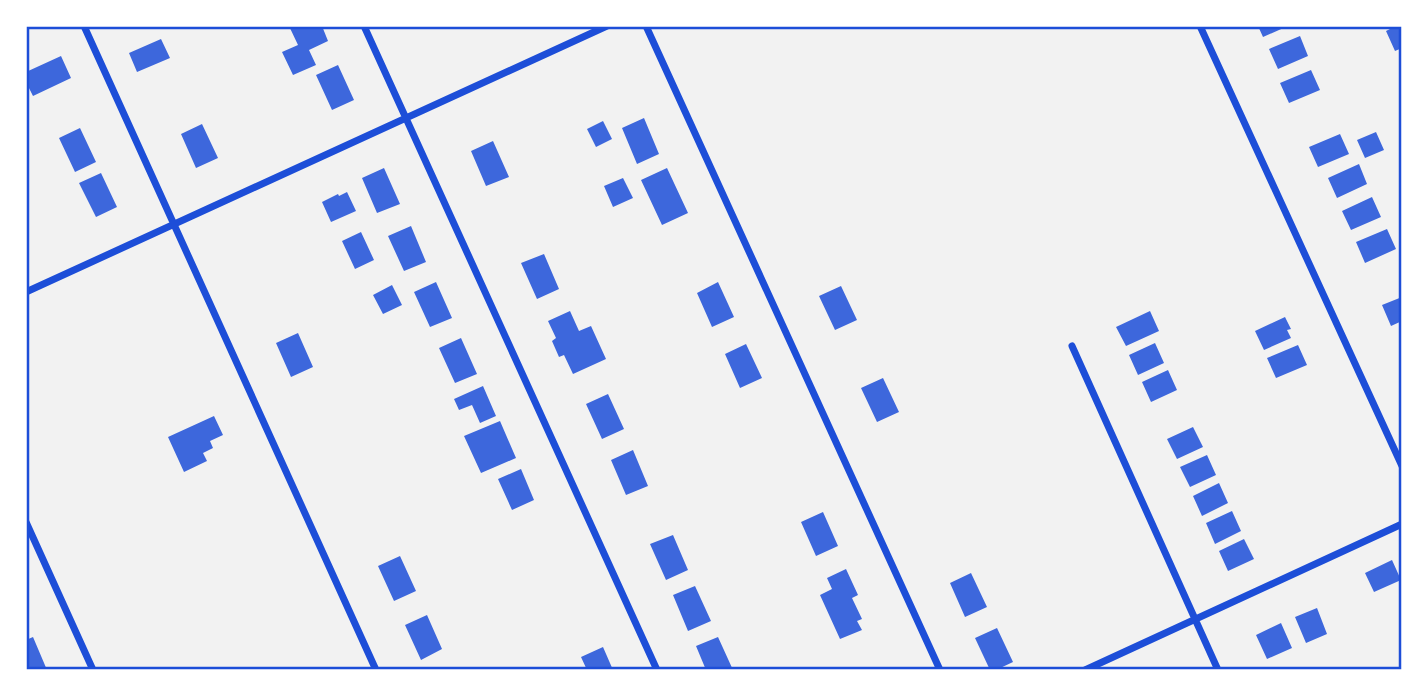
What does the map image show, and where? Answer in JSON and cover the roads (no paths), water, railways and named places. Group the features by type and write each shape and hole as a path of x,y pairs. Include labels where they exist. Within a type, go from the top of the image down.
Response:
{"street":[{"path":"84,26 376,670"},
{"path":"364,26 657,670"},
{"path":"26,292 607,26"},
{"path":"646,26 940,670"},
{"path":"1200,26 1402,466"},
{"path":"1072,346 1217,670"},
{"path":"26,522 93,670"},
{"path":"1085,670 1402,524"}]}
